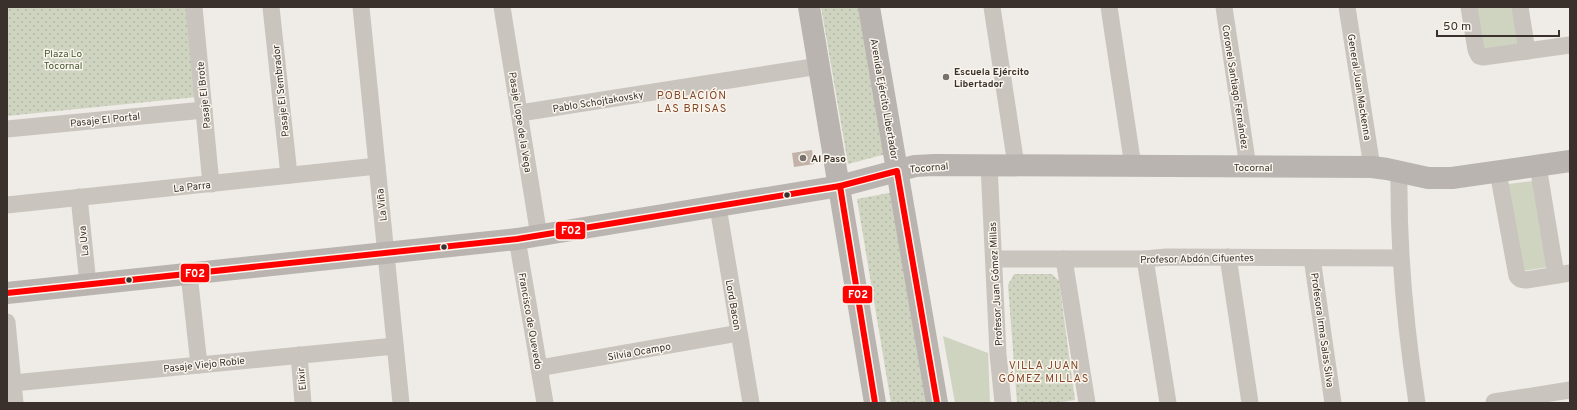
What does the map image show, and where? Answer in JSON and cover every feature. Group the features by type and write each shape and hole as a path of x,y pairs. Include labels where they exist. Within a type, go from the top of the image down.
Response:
{"street":[{"name":"Pasaje El Brote","path":"194,7 211,184"},
{"name":"Pasaje El Sembrador","path":"271,7 289,175"},
{"name":"La Viña","path":"361,7 401,403"},
{"name":"Pasaje Lope de la Vega","path":"502,7 539,236"},
{"path":"809,7 875,403"},
{"name":"Avenida Ejército Libertador","path":"869,7 937,403"},
{"path":"992,7 1016,165"},
{"path":"1109,7 1133,166"},
{"name":"Coronel Santiago Fernández","path":"1224,7 1248,166"},
{"name":"General Juan Mackenna","path":"1347,7 1372,167"},
{"path":"1469,7 1476,50 1479,56 1486,57 1570,45"},
{"path":"1520,7 1527,52"},
{"name":"Pablo Schojtakovsky","path":"520,113 819,66"},
{"name":"Pasaje El Portal","path":"7,129 204,110"},
{"name":"Tocornal","path":"7,293 517,240 840,186 915,166 1016,165 1372,167 1440,179 1570,161"},
{"name":"Profesor Juan Gómez Millas","path":"989,165 998,354 1003,403"},
{"name":"La Parra","path":"7,205 377,166"},
{"path":"1498,172 1516,273 1520,279 1526,280 1563,274 1538,166"},
{"path":"1399,171 1400,258 1406,321 1418,403"},
{"name":"La Uva","path":"79,197 88,284"},
{"name":"Lord Bacon","path":"718,207 751,403"},
{"name":"Francisco de Quevedo","path":"517,240 545,403"},
{"name":"Profesor Abdón Cifuentes","path":"994,260 1145,260 1166,257 1400,258"},
{"path":"1228,257 1250,403"},
{"name":"Profesora Irma Salas Silva","path":"1312,258 1333,403"},
{"path":"1064,260 1087,403"},
{"path":"1145,260 1168,403"},
{"path":"189,274 198,365"},
{"path":"7,322 16,403"},
{"name":"Silvia Ocampo","path":"539,368 739,334"},
{"name":"Pasaje Viejo Roble","path":"13,383 395,346"},
{"name":"Elixir","path":"299,355 303,403"},
{"path":"1494,402 1530,400 1570,390"}],"green space":[{"name":"Plaza Lo Tocornal","path":"7,7 187,7 197,97 7,116"},
{"path":"821,7 861,7 886,154 848,164"},
{"path":"1475,7 1512,7 1518,44 1481,50"},
{"path":"1533,181 1548,267 1523,271 1508,184"},
{"path":"894,192 929,403 891,403 857,199"},
{"name":"VILLA JUAN GÓMEZ MILLAS","path":"1014,274 1052,274 1059,281 1075,400 1055,403 1017,403 1008,285"},
{"path":"943,336 988,353 990,403 955,403"}],"building":[{"name":"Al Paso","path":"812,150 814,164 794,167 792,153"}],"transit line":[{"name":"F02","path":"7,293 517,239 840,186 897,171 937,403"},
{"name":"F02","path":"840,186 875,403"}],"place":[{"name":"Escuela Ejército Libertador","path":"946,77"},
{"name":"Al Paso","path":"803,158"}],"district":[{"name":"POBLACIÓN LAS BRISAS","path":"692,101"},
{"name":"VILLA JUAN GÓMEZ MILLAS","path":"1044,371"}]}
